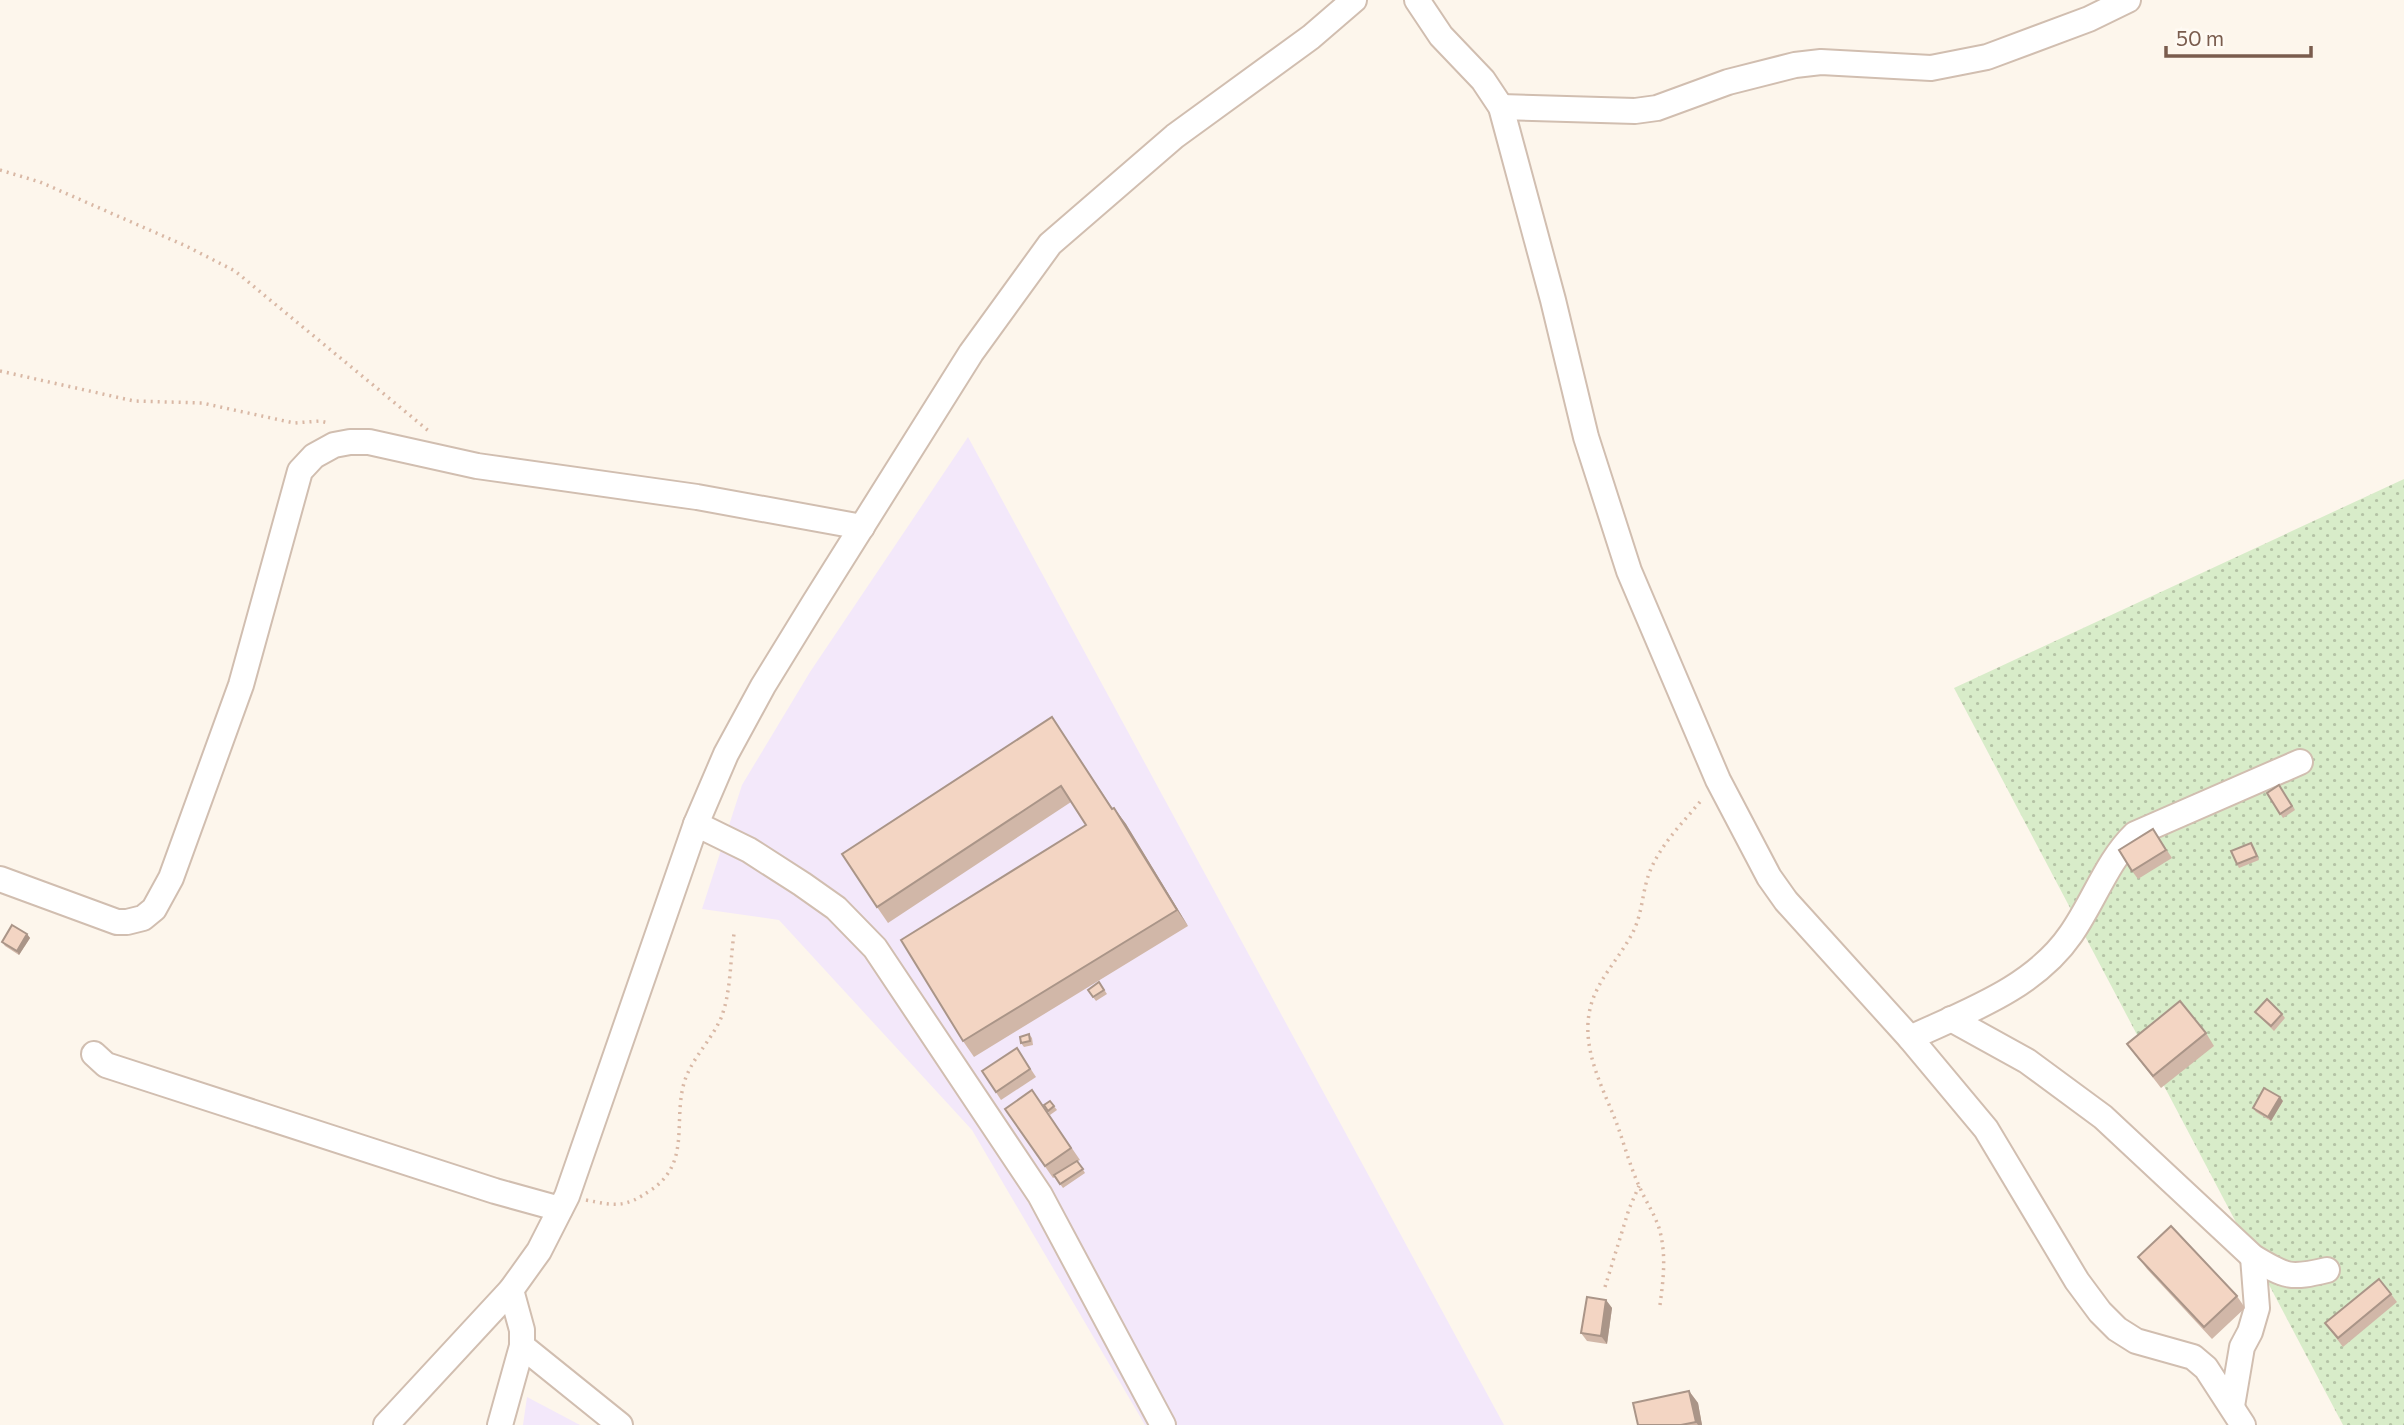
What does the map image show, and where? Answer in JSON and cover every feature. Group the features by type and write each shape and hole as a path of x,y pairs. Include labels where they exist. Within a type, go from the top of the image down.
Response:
{"street":[{"path":"386,1425 511,1290 539,1251 564,1203 696,824 726,754 763,686 971,353 1050,244 1174,136 1311,37 1354,0"},
{"path":"1417,0 1441,36 1483,80 1501,107 1586,436 1629,571 1718,780 1769,877 1786,901 1910,1038 1986,1129 2077,1281 2100,1312 2117,1329 2136,1341 2193,1357 2206,1368 2237,1415"},
{"path":"1501,107 1635,111 1657,108 1728,82 1795,65 1821,62 1931,68 1950,65 1987,57 2089,19 2128,0"},
{"path":"0,879 117,922 143,918 154,909 171,878 241,685 300,471 314,456 334,445 369,442 477,466 697,497 862,527"},
{"path":"1910,1038 2000,995 2031,976 2058,951 2072,933 2120,848 2135,834 2300,762"},
{"path":"696,824 749,850 802,884 836,908 875,948 1040,1195 1163,1425"},
{"path":"1951,1019 2027,1061 2103,1117 2253,1257 2278,1273 2297,1278 2327,1270"},
{"path":"94,1054 106,1065 495,1191 564,1203"},
{"path":"2237,1415 2242,1348 2257,1308 2253,1257"},
{"path":"500,1425 522,1346 522,1331 511,1290"},
{"path":"522,1346 620,1425"}],"path":[{"path":"0,170 40,182 187,246 235,271 435,436"},
{"path":"0,371 134,401 202,403 294,423 325,421 335,426"},
{"path":"1660,1305 1664,1273 1661,1235 1599,1079 1588,1044 1588,1020 1591,1002 1635,928 1643,907 1644,890 1650,870 1668,838 1718,780"},
{"path":"564,1203 628,1204 665,1180 674,1163 677,1149 684,1084 726,1003 734,934"},
{"path":"1605,1287 1625,1220 1639,1185"}],"shaded area":[{"path":"968,437 1504,1425 1145,1425 972,1130 779,920 702,909 742,785 810,672"},
{"path":"527,1397 580,1425 523,1425"}],"green space":[{"path":"2404,479 2404,1425 2343,1425 1954,688"}],"building":[{"path":"1052,717 1112,809 1114,808 1177,910 963,1041 901,940 1086,825 1061,786 877,907 842,854"},
{"path":"2279,785 2292,806 2280,814 2267,793"},
{"path":"2153,829 2166,850 2132,871 2119,850"},
{"path":"2251,843 2257,856 2237,864 2231,851"},
{"path":"12,925 27,934 17,951 2,942"},
{"path":"1099,982 1104,990 1093,997 1088,990"},
{"path":"2267,999 2282,1014 2271,1026 2255,1012"},
{"path":"2180,1001 2206,1033 2153,1076 2127,1044"},
{"path":"1029,1034 1030,1041 1021,1043 1020,1037"},
{"path":"1017,1048 1030,1069 996,1092 982,1071"},
{"path":"2264,1088 2280,1097 2268,1117 2253,1108"},
{"path":"1032,1090 1071,1148 1045,1166 1005,1109"},
{"path":"1050,1101 1054,1106 1048,1111 1044,1105"},
{"path":"1077,1161 1083,1169 1060,1184 1054,1175"},
{"path":"2171,1226 2237,1296 2204,1327 2138,1257"},
{"path":"2379,1279 2391,1294 2338,1338 2325,1323"},
{"path":"1587,1297 1606,1300 1601,1336 1581,1333"},
{"path":"1689,1391 1696,1422 1681,1425 1638,1425 1633,1403"}]}
